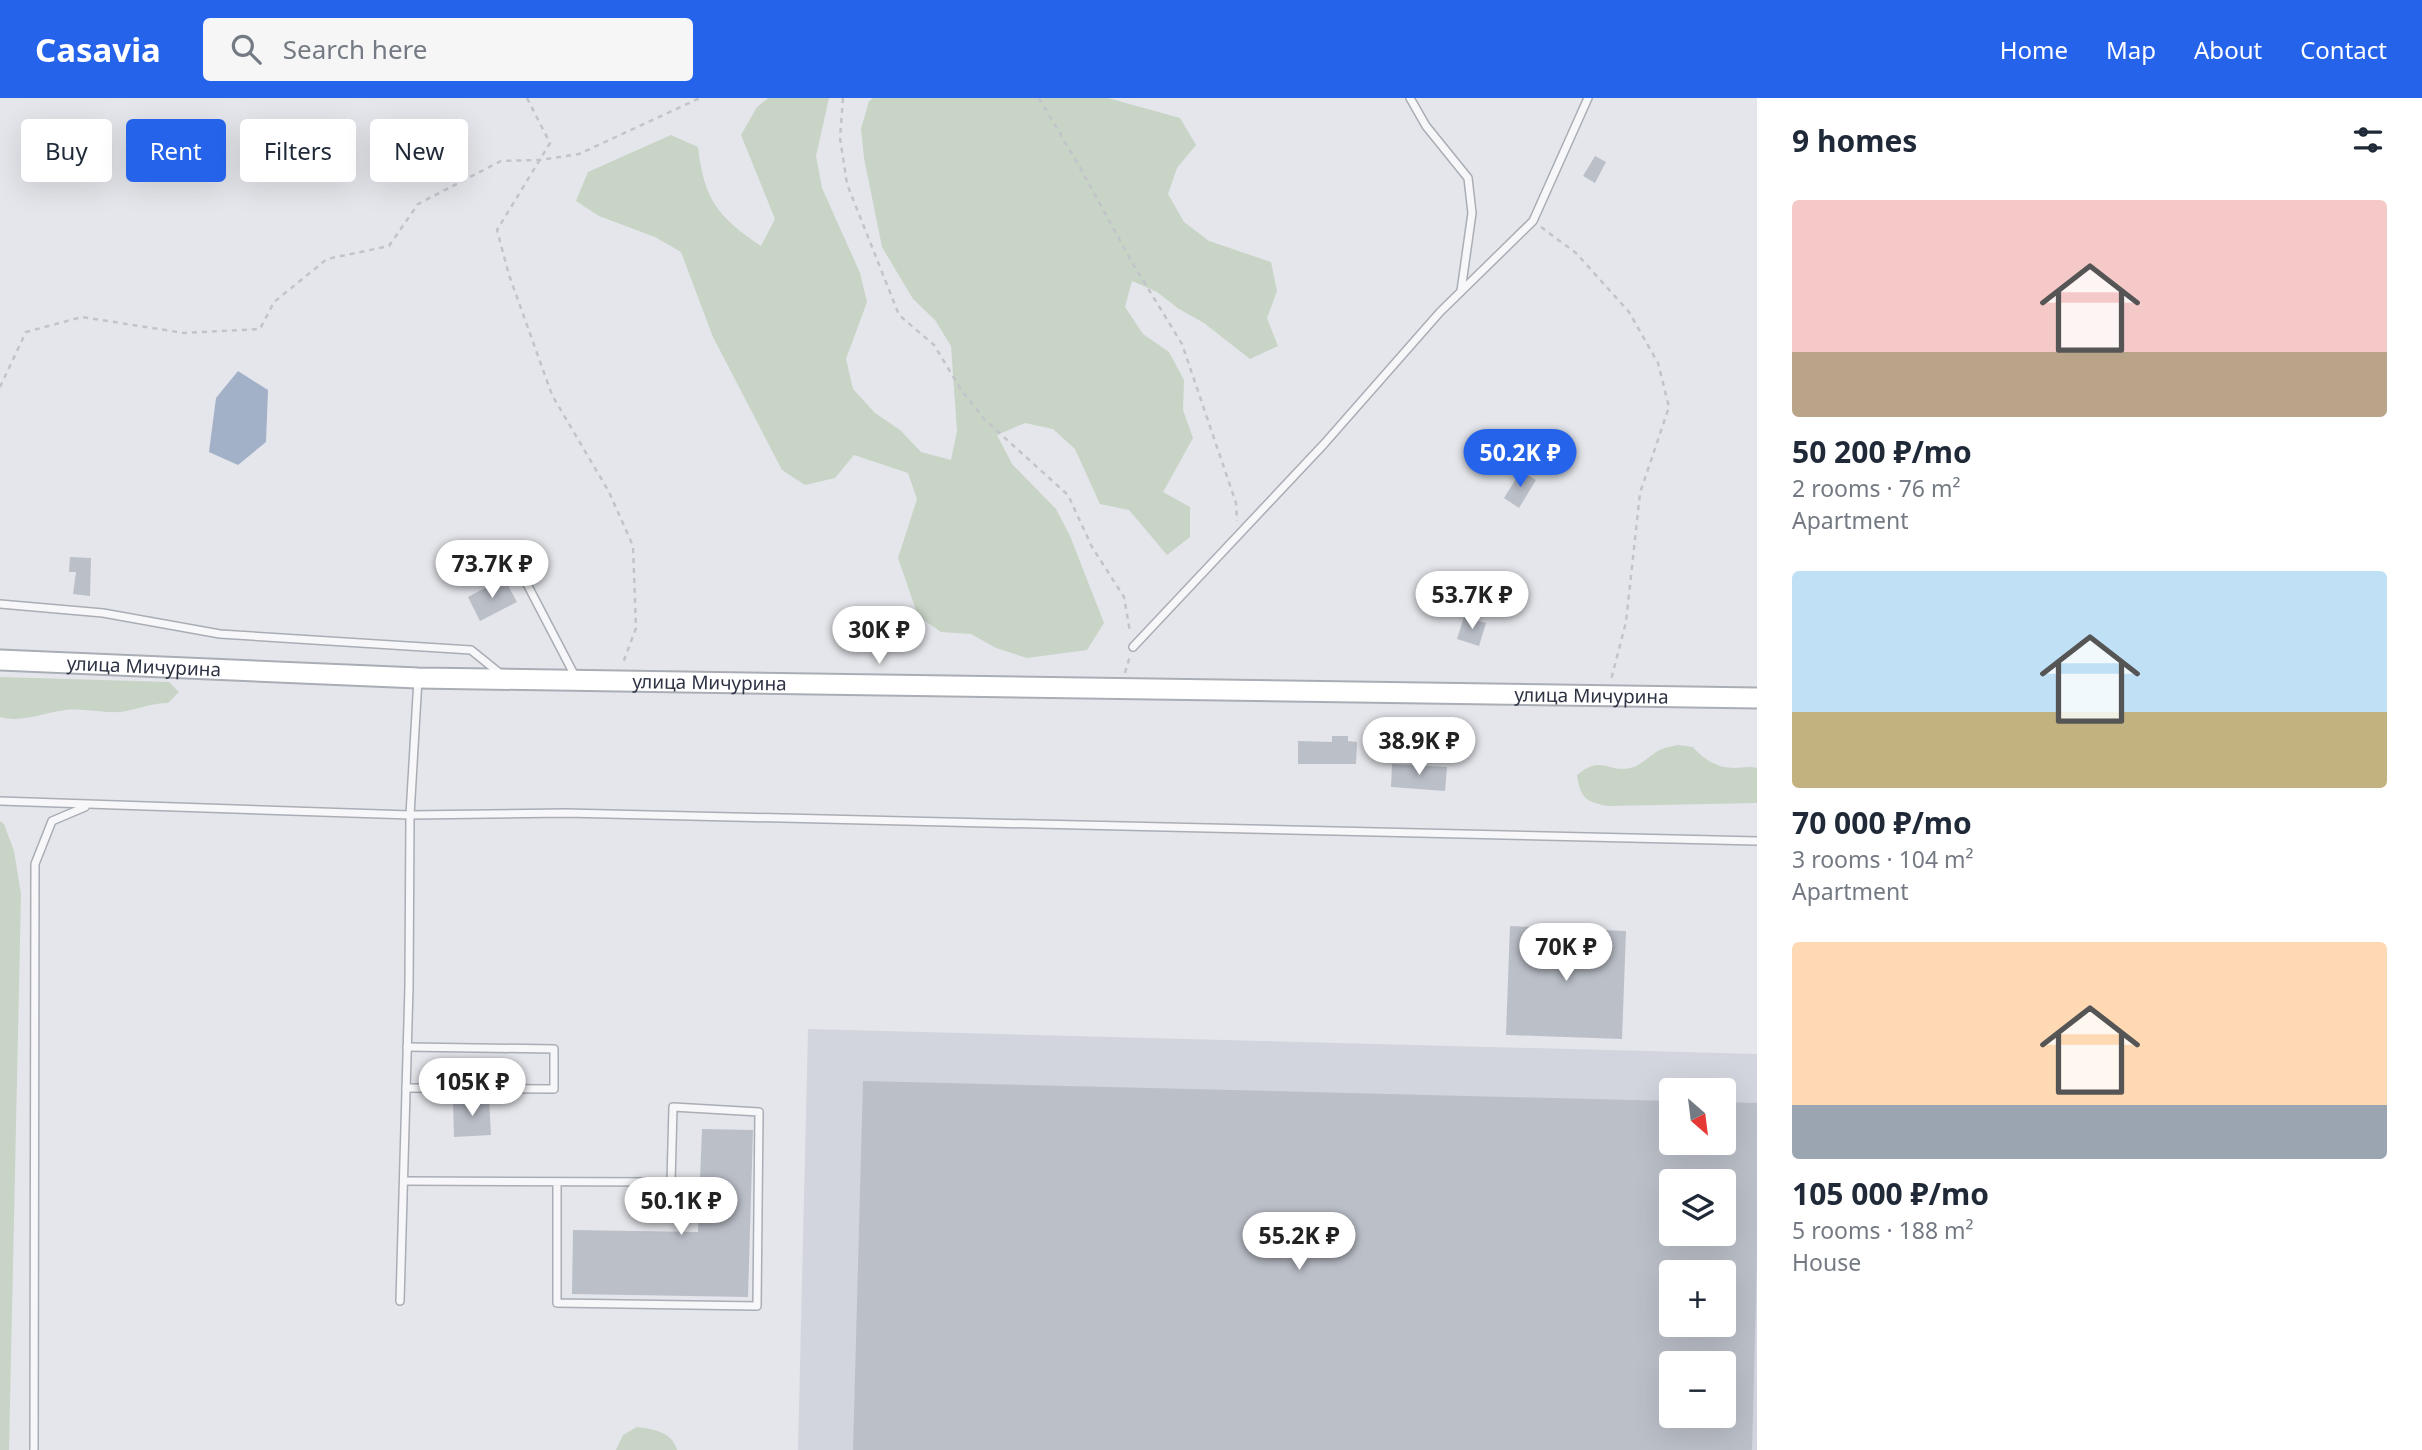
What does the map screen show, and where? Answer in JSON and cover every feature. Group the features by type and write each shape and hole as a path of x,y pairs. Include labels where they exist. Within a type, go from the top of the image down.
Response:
{"main road":[{"name":"улица Мичурина","path":"0,660 578,682 1757,698"}],"lane":[{"path":"1410,98 1426,125 1468,178 1472,213 1461,292"},
{"path":"1133,647 1324,444 1440,312 1532,221 1588,98"},
{"path":"515,561 578,682"},
{"path":"0,604 103,612 220,634 471,650 509,680"},
{"path":"400,1301 410,815 418,678"},
{"path":"0,801 410,815 566,813 1757,841"},
{"path":"34,1450 35,864 52,821 89,805"},
{"path":"406,1088 554,1089 554,1049 407,1047"},
{"path":"404,1181 671,1182 673,1107 759,1112 757,1306 557,1303 557,1182"}],"path":[{"path":"527,98 550,144 497,230 509,275 552,395 609,492 633,546 636,628 616,682"},
{"path":"0,387 26,332 82,317 184,333 260,329 274,302 327,259 389,246 418,204 501,161 540,160 579,154 700,98"},
{"path":"842,98 840,138 847,184 899,315 934,345 962,391 985,420 1068,495 1092,547 1124,597 1133,647 1119,689"},
{"path":"1038,98 1182,344 1237,503 1237,535"},
{"path":"1532,221 1576,253 1629,312 1658,363 1669,407 1640,493 1626,622 1607,695"}],"shaded area":[{"path":"808,1029 1757,1054 1757,1450 798,1450"}],"green space":[{"path":"768,98 829,98 816,156 822,188 860,273 867,302 846,359 853,389 875,413 900,430 921,452 951,460 957,431 951,346 935,320 913,299 882,247 864,158 861,129 869,101 873,98 1108,98 1180,118 1196,145 1177,168 1168,194 1184,222 1209,241 1271,262 1277,291 1267,318 1278,346 1250,359 1204,323 1157,292 1132,281 1125,307 1143,334 1169,352 1184,380 1183,410 1193,438 1163,492 1190,507 1190,537 1167,555 1129,510 1100,504 1075,449 1053,429 1025,423 997,435 1012,464 1056,509 1070,536 1104,623 1087,650 1027,658 996,648 971,634 941,632 918,616 898,558 917,499 908,473 854,455 835,478 805,485 782,470 713,337 681,252 655,237 599,216 576,201 588,172 671,135 698,147 704,181 716,206 734,226 761,246 775,219 741,135 757,107"},
{"path":"0,677 169,682 179,692 168,703 126,711 57,711 8,719 0,717"},
{"path":"1678,745 1693,747 1716,765 1757,768 1757,803 1608,806 1594,803 1582,794 1577,775 1586,769 1600,765 1618,769 1634,767 1658,751"},
{"path":"0,821 4,824 14,851 21,894 9,1450 0,1450"},
{"path":"637,1427 666,1435 677,1450 616,1450 623,1435"}],"water":[{"path":"238,371 268,390 266,442 238,465 209,452 216,398"}],"building":[{"path":"1595,156 1606,162 1595,183 1583,176"},
{"path":"1521,471 1536,480 1519,508 1504,498"},
{"path":"70,557 91,558 90,596 73,594 76,572 69,572"},
{"path":"504,578 517,602 480,621 468,597"},
{"path":"1464,617 1486,623 1479,646 1457,639"},
{"path":"1332,736 1348,736 1348,741 1357,742 1356,764 1298,764 1298,741 1332,742"},
{"path":"1392,764 1447,767 1445,791 1391,787"},
{"path":"1510,926 1626,931 1622,1039 1506,1035"},
{"path":"863,1081 1659,1101 1659,1155 1736,1155 1736,1102 1757,1103 1757,1261 1752,1450 853,1450"},
{"path":"489,1099 491,1135 454,1137 453,1101"},
{"path":"702,1129 753,1130 748,1297 572,1294 573,1230 698,1232"}]}
